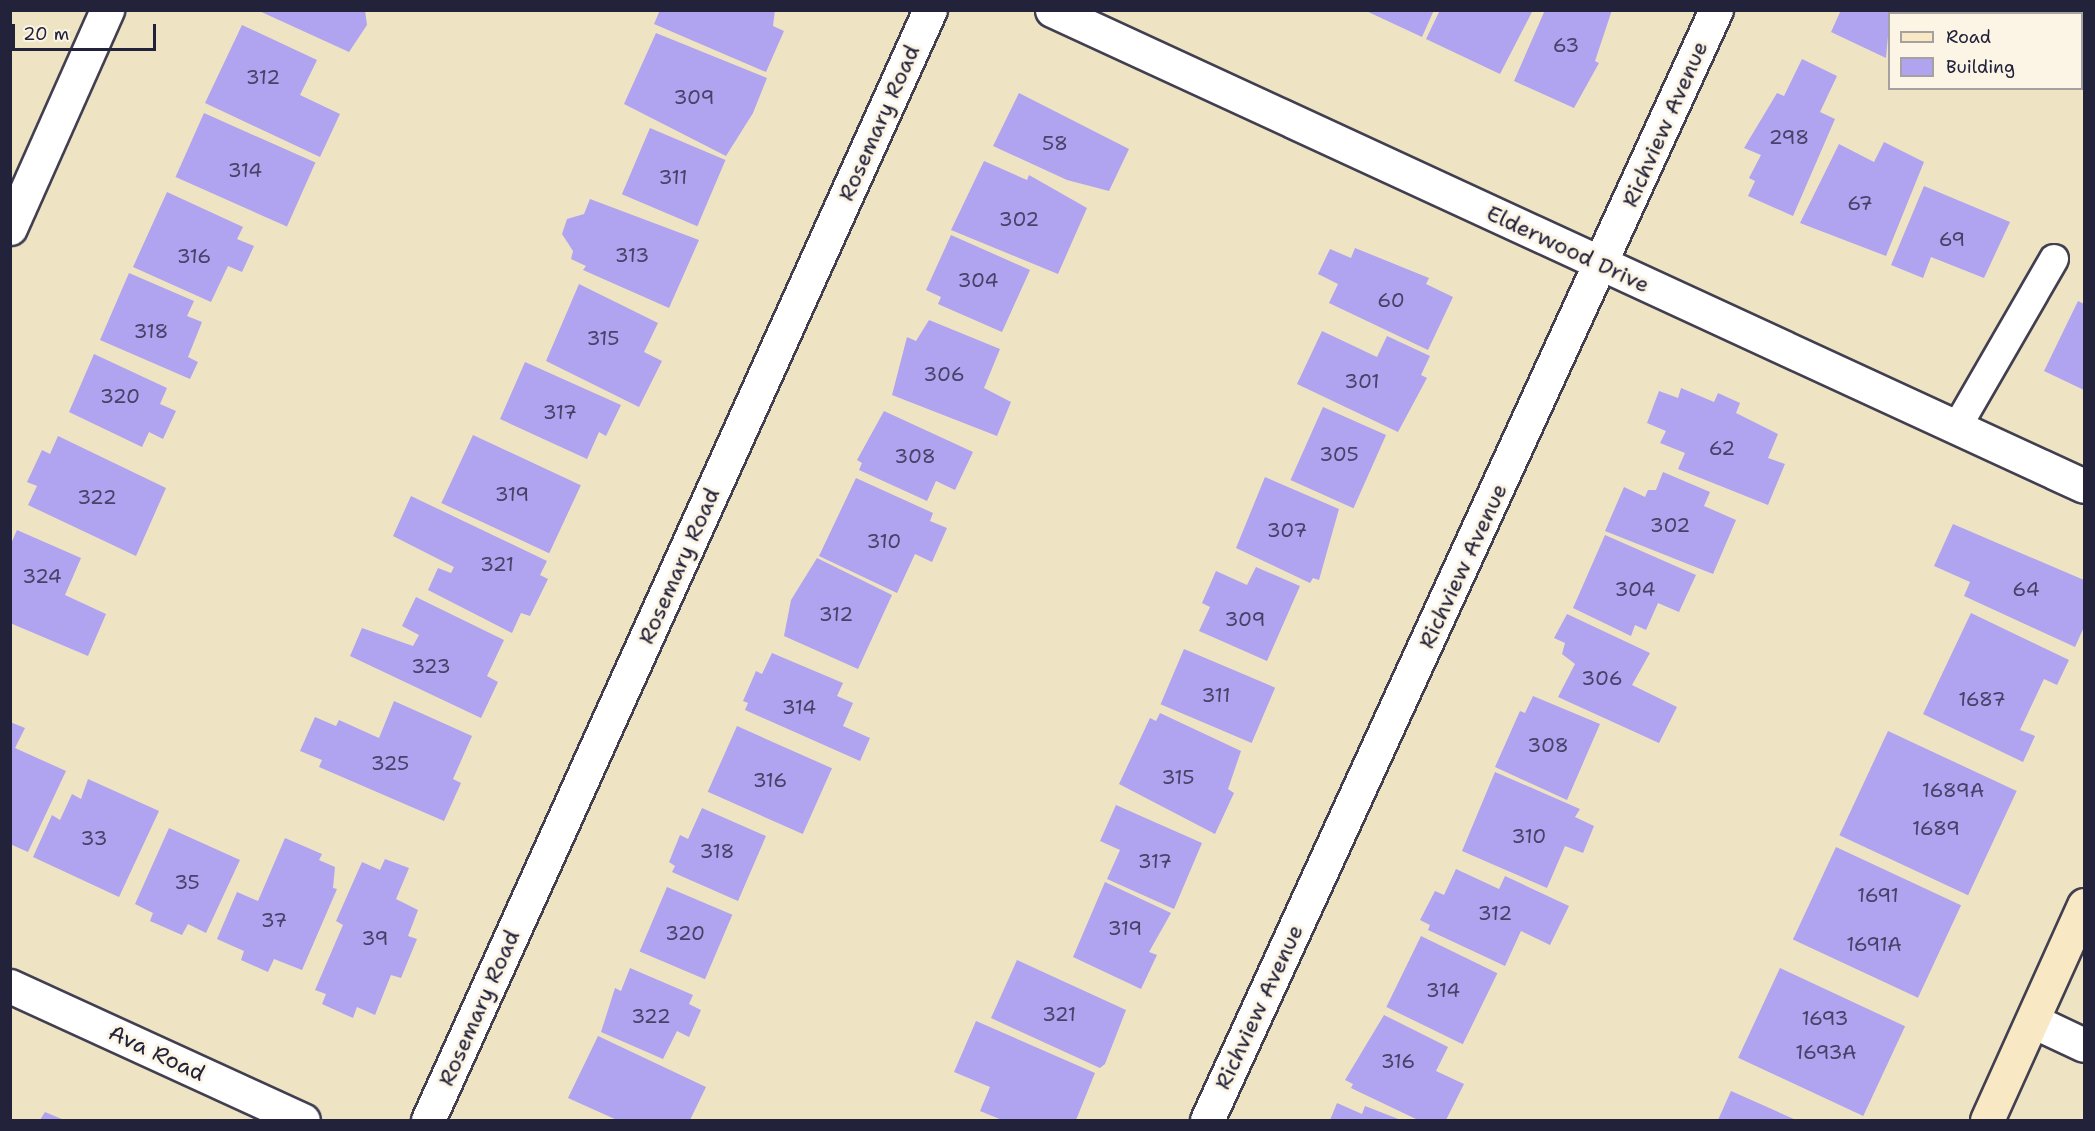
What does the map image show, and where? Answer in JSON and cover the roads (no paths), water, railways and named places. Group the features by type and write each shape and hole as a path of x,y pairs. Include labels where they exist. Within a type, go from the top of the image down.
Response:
{"main road":[{"path":"1987,1120 2085,905"}],"street":[{"path":"10,228 107,10"},
{"name":"Rosemary Road","path":"428,1120 930,10"},
{"name":"Elderwood Drive","path":"1052,10 2085,486"},
{"name":"Richview Avenue","path":"1207,1120 1602,264 1716,10"},
{"name":"Ava Road","path":"10,986 303,1120"},
{"path":"2032,1021 2085,1045"}],"lane":[{"path":"1957,427 2054,258"}]}
